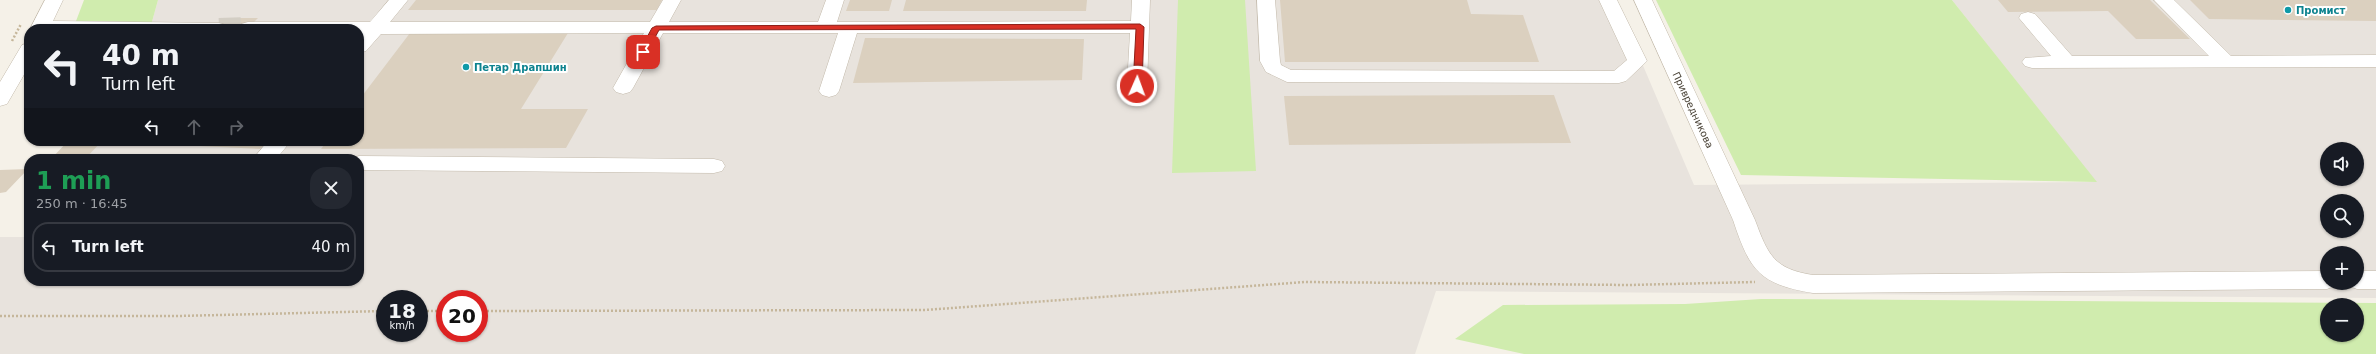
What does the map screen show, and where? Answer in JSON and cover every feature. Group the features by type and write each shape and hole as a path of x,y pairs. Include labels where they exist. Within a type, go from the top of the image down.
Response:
{"street":[{"path":"43,24 54,0"},
{"path":"364,41 398,0"},
{"path":"623,88 672,0"},
{"path":"826,26 835,0"},
{"path":"1137,86 1141,0"},
{"path":"1266,0 1270,61 1273,68 1287,76 1579,78 1619,77 1637,61 1608,0"},
{"name":"Привредникова","path":"1643,0 1744,220 1753,248 1762,263 1773,273 1790,281 1813,284 2320,280"},
{"path":"2163,0 2226,62"},
{"path":"2028,18 2068,62"},
{"path":"364,28 656,28 826,26 1140,27"},
{"path":"828,92 850,26"},
{"path":"0,100 20,45"},
{"path":"2032,62 2376,61"},
{"path":"268,154 276,146"},
{"path":"364,163 714,166"},
{"path":"2364,280 2376,280"}],"path":[{"path":"20,45 22,21"},
{"path":"488,311 925,310 1305,282 1629,285 1790,281"},
{"path":"0,316 178,316 376,311"}],"shaded area":[{"path":"158,0 1615,0 1694,185 2096,182 1952,0 2376,0 2376,298 1436,291 1415,354 0,354 0,237 24,237 24,286 364,286 364,154 89,154 95,146 364,146 364,24 151,24"}],"green space":[{"path":"84,0 158,0 151,24 75,24"},
{"path":"1178,0 1245,0 1256,171 1172,173"},
{"path":"1656,0 1952,0 2097,182 1741,175"},
{"path":"1761,299 2320,303 2320,342 2364,342 2364,303 2376,303 2376,354 1524,354 1455,339 1503,305 1685,304"}],"building":[{"path":"416,0 662,0 657,10 408,10"},
{"path":"850,0 892,0 889,11 846,11"},
{"path":"906,0 1087,0 1086,11 903,11"},
{"path":"1280,0 1467,0 1471,14 1523,15 1539,62 1285,62"},
{"path":"1998,0 2150,0 2190,39 2136,39 2108,11 2008,12"},
{"name":"Промист","path":"2190,0 2376,0 2376,21 2209,19"},
{"path":"229,18 258,18 252,24 224,24"},
{"name":"Петар Драпшин","path":"410,33 568,33 521,109 588,109 566,148 321,149 323,146 364,146 364,93"},
{"path":"865,38 1084,39 1082,80 853,83"},
{"path":"1554,95 1571,143 1289,145 1284,96"},
{"path":"63,146 97,146 90,154 56,154"},
{"path":"200,146 263,146 260,149"},
{"path":"24,169 24,173 6,192 0,193 0,170"}],"place":[{"name":"Промист","path":"2288,10"},
{"name":"Петар Драпшин","path":"466,67"}],"route":[{"path":"643,52 656,28 838,26 1140,27 1137,86"}]}
